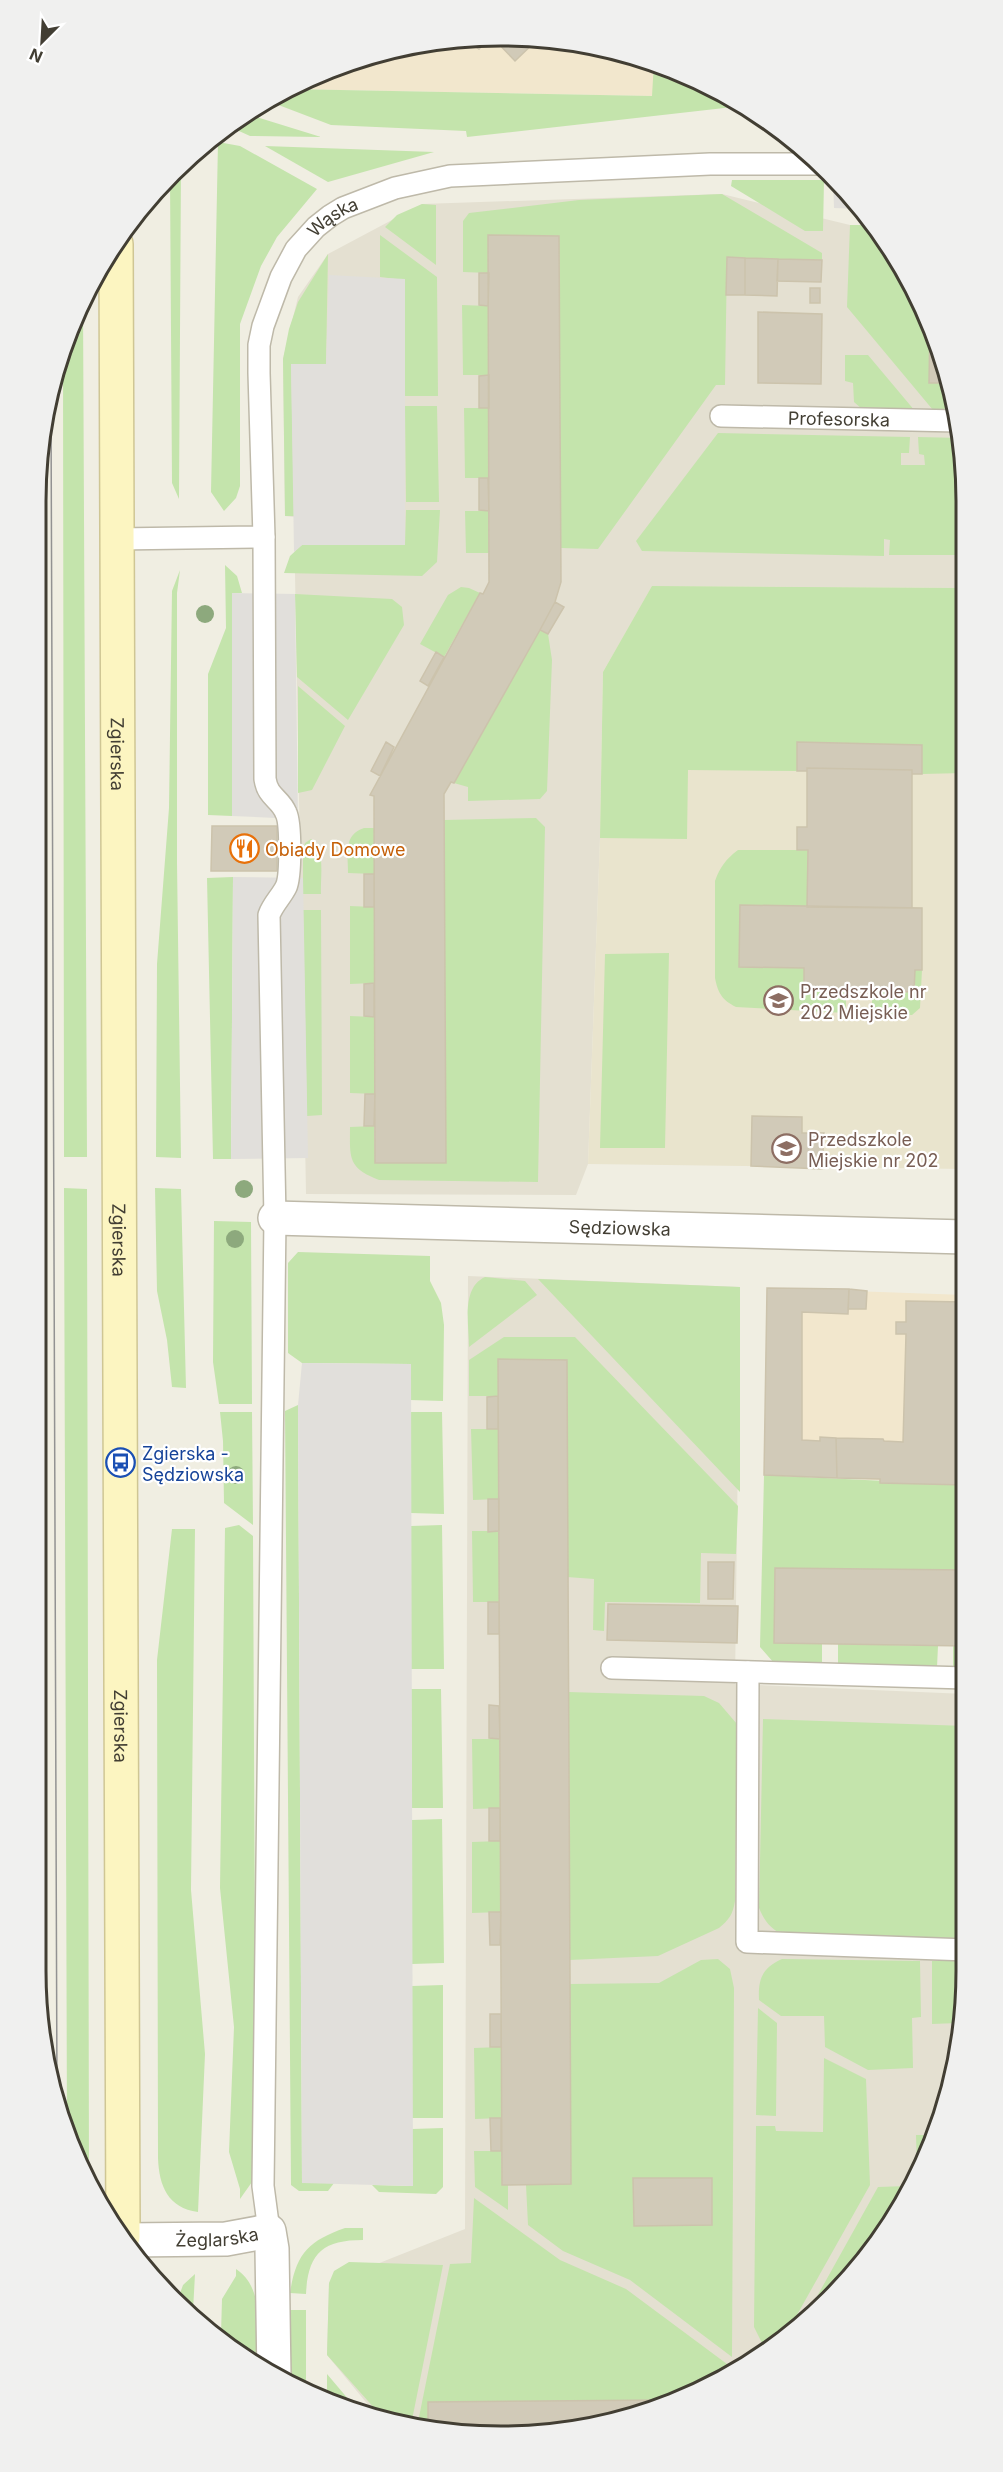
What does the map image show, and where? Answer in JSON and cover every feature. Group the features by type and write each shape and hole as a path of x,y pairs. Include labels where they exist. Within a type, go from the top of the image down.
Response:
{"main road":[{"name":"Zgierska","path":"116,260 124,2224"}],"street":[{"name":"Sędziowska","path":"274,1218 956,1237"},
{"name":"Żeglarska","path":"135,2239 226,2239 269,2231 272,2249 274,2365"}],"lane":[{"name":"Wąska","path":"269,2231 263,2186 274,1218 269,915 289,878 289,819 285,810 267,790 265,778 264,537 259,373 263,326 281,277 296,249 316,227 343,208 395,188 450,176 699,165 807,164"},
{"name":"Profesorska","path":"721,416 949,421"},
{"path":"117,539 264,537"},
{"path":"612,1668 956,1678"},
{"path":"748,1672 747,1942 956,1950"}],"shaded area":[{"path":"502,46 561,50 619,62 648,71 654,73 653,96 308,89 355,71 413,55 442,50"},
{"path":"833,190 850,209 834,208"},
{"path":"722,194 850,225 862,225 896,274 922,327 941,384 953,442 956,472 956,588 653,586 603,672 600,838 588,1164 576,1195 306,1194 294,517 285,516 283,359 298,297 328,254 422,204"},
{"path":"329,275 405,279 405,545 302,545 294,552 291,364 326,364"},
{"name":"Przedszkole nr 202 Miejskie","path":"652,586 956,588 956,1169 588,1164 600,838 603,672"},
{"path":"232,593 295,594 298,819 232,816"},
{"path":"233,877 303,878 308,1158 231,1159"},
{"path":"468,1276 740,1287 735,1684 956,1694 956,2000 953,2030 941,2088 922,2145 896,2198 844,2271 802,2313 754,2349 703,2379 676,2391 619,2410 561,2422 502,2426 442,2422 368,2405 327,2355 329,2283 465,2229"},
{"path":"767,1288 956,1295 956,1484 764,1475"},
{"path":"302,1363 411,1364 413,2186 302,2183 298,1405"}],"green space":[{"path":"653,73 703,93 730,107 467,137 466,131 331,125 278,105 308,89 652,96"},
{"path":"258,117 321,137 250,136 239,131"},
{"path":"223,143 240,146 317,189 277,237 261,266 240,324 240,486 236,498 224,511 211,492 218,146"},
{"path":"265,146 434,152 328,182"},
{"path":"181,179 179,499 172,483 170,190"},
{"path":"732,180 823,180 823,231 805,231 731,186"},
{"path":"722,194 822,253 822,260 727,258 725,385 716,385 598,549 561,548 559,236 489,235 489,273 463,272 463,221 469,213 579,200"},
{"path":"422,204 436,205 436,265 385,227 397,215"},
{"path":"850,225 862,225 896,274 910,300 930,348 929,383 941,383 947,410 933,410 847,307"},
{"path":"380,235 437,277 438,396 405,396 405,280 380,277"},
{"path":"328,254 326,364 291,364 294,516 285,516 283,359 289,329 298,302"},
{"path":"462,305 488,306 489,375 463,375"},
{"path":"83,322 87,1157 64,1157 63,381"},
{"path":"845,355 868,355 915,411 862,409 854,402 853,383 845,381"},
{"path":"405,406 437,406 439,502 406,502"},
{"path":"464,408 489,408 488,478 465,478"},
{"path":"718,433 910,437 909,453 901,453 901,465 925,465 924,455 919,454 918,437 952,438 956,472 956,555 889,555 890,540 884,539 884,556 642,551 636,541"},
{"path":"406,510 440,510 437,562 422,576 284,573 290,556 302,545 405,545"},
{"path":"465,511 489,511 489,553 466,553"},
{"path":"225,565 237,576 242,593 232,593 232,816 208,815 208,674 226,628"},
{"path":"180,570 177,593 177,863 181,1158 156,1157 157,964 169,808 172,591"},
{"path":"652,586 956,588 956,773 922,774 922,745 797,742 797,771 688,770 687,839 600,838 603,672"},
{"path":"461,587 480,593 444,657 420,644 448,595"},
{"path":"295,594 392,599 402,607 404,625 348,720 297,677"},
{"path":"540,630 548,634 552,660 547,791 540,799 468,801 468,787 454,783"},
{"path":"298,686 345,726 312,790 298,793"},
{"path":"536,818 545,827 538,1182 379,1180 369,1176 361,1171 352,1160 350,1127 374,1126 375,1163 446,1163 444,820"},
{"path":"374,828 374,874 348,873 350,840 357,831"},
{"path":"311,839 319,850 321,894 303,894 303,850 305,843"},
{"path":"738,850 808,850 807,907 740,905 739,966 804,968 804,989 846,990 846,1013 736,1007 721,996 715,978 715,881 724,864"},
{"path":"233,877 231,1159 213,1159 207,878"},
{"path":"350,906 374,907 374,983 350,984"},
{"path":"303,910 321,910 322,1115 307,1116"},
{"path":"669,953 665,1148 600,1148 605,954"},
{"path":"915,970 922,970 920,1008 912,1015 872,1014 872,991"},
{"path":"350,1016 374,1017 375,1094 350,1093"},
{"path":"64,1188 87,1189 89,2163 67,2104"},
{"path":"155,1188 181,1189 186,1388 172,1387 167,1340 157,1291"},
{"path":"214,1221 251,1222 252,1404 219,1404 213,1362"},
{"path":"298,1252 430,1256 430,1281 441,1303 444,1325 443,1401 410,1400 411,1364 302,1363 288,1353 288,1263"},
{"path":"485,1277 525,1281 537,1295 469,1347 469,1298 477,1282"},
{"path":"538,1279 740,1287 740,1492"},
{"path":"504,1337 575,1337 738,1506 736,1554 701,1553 700,1603 605,1602 604,1631 593,1630 594,1579 567,1577 566,1360 498,1359 498,1396 469,1396 469,1360"},
{"path":"298,1405 302,2183 334,2183 328,2191 299,2191 291,2185 285,1411"},
{"path":"220,1412 252,1412 253,1525 224,1503"},
{"path":"410,1412 442,1412 444,1514 411,1513"},
{"path":"471,1429 498,1429 499,1499 473,1500"},
{"path":"764,1475 956,1485 956,1570 776,1568 774,1643 822,1644 822,1665 774,1663 760,1647"},
{"path":"239,1525 253,1536 256,2163 252,2182 240,2199 240,2189 229,2152 234,2027 220,1888 225,1528"},
{"path":"442,1525 444,1669 411,1669 411,1526"},
{"path":"172,1529 195,1529 191,1890 205,2054 198,2212 188,2210 172,2201 160,2178 158,2158 157,1660"},
{"path":"472,1531 499,1531 499,1602 473,1602"},
{"path":"838,1644 938,1646 937,1667 838,1665"},
{"path":"953,1646 956,1646 956,1667 953,1667"},
{"path":"411,1689 441,1689 443,1808 412,1808"},
{"path":"568,1692 704,1696 719,1703 737,1724 735,1901 730,1916 719,1928 658,1956 569,1960"},
{"path":"763,1719 956,1726 956,1938 785,1936 769,1925 759,1908"},
{"path":"472,1739 500,1739 500,1808 473,1809"},
{"path":"442,1819 444,1963 412,1964 412,1820"},
{"path":"500,1841 501,1912 472,1913 472,1842"},
{"path":"718,1959 730,1969 734,1988 732,2357 630,2280 563,2251 528,2225 526,2185 571,2184 569,1984 659,1983 701,1960","holes":["634,2178 712,2179 712,2225 634,2226"]},
{"path":"782,1959 920,1961 921,2017 912,2018 913,2068 868,2070 825,2047 824,2016 781,2016 759,2000 759,1986 763,1975 770,1966"},
{"path":"932,1961 956,1961 954,2023 932,2024"},
{"path":"443,1985 443,2118 412,2118 412,1986"},
{"path":"758,2008 777,2023 776,2116 756,2115"},
{"path":"501,2047 501,2118 475,2119 474,2048"},
{"path":"824,2058 866,2079 870,2185 795,2318 762,2343 754,2327 756,2126 775,2126 776,2131 823,2132"},
{"path":"443,2128 443,2187 436,2194 379,2192 372,2185 412,2186 412,2129"},
{"path":"916,2135 926,2135 922,2145 917,2157"},
{"path":"474,2151 501,2151 502,2185 508,2185 508,2210 475,2187"},
{"path":"902,2186 880,2223 844,2271 815,2300 878,2187"},
{"path":"474,2198 560,2260 626,2289 729,2365 703,2379 650,2400 429,2402 428,2420 419,2418 450,2264 471,2263"},
{"path":"345,2228 363,2228 363,2240 337,2243 320,2252 310,2269 306,2294 290,2293 296,2268 306,2251 322,2238"},
{"path":"349,2262 443,2265 413,2417 373,2407 327,2355 329,2283 334,2271"},
{"path":"236,2269 246,2278 256,2299 258,2312 256,2354 221,2328 222,2299 236,2276"},
{"path":"195,2274 193,2305 180,2292 183,2285"},
{"path":"290,2310 306,2310 306,2382 291,2374"},
{"path":"327,2374 348,2398 327,2391"}],"building":[{"path":"501,46 530,47 515,61"},
{"path":"488,235 559,236 561,582 555,602 540,630 454,783 451,782 444,794 446,1163 375,1163 374,796 370,795 480,593 483,594 489,582"},
{"path":"727,257 745,258 745,295 726,295"},
{"path":"745,258 778,259 777,296 745,295"},
{"path":"778,259 822,260 821,282 777,281"},
{"path":"479,273 489,273 488,306 479,305"},
{"path":"810,288 820,288 820,303 810,303"},
{"path":"758,312 822,314 821,384 758,383"},
{"path":"930,348 941,383 929,383"},
{"path":"489,375 489,408 479,408 479,376"},
{"path":"479,478 488,478 489,511 479,510"},
{"path":"555,602 564,607 548,634 540,630"},
{"path":"436,652 444,657 428,686 420,681"},
{"path":"386,742 394,747 380,776 371,771"},
{"path":"797,742 922,745 922,774 912,774 912,770 807,768 807,771 797,771"},
{"path":"807,768 912,770 912,908 807,907 808,850 797,850 797,827 807,827"},
{"name":"Obiady Domowe","path":"212,826 277,826 277,871 211,871"},
{"path":"364,874 374,874 374,907 364,907"},
{"path":"740,905 922,908 922,970 915,970 914,992 872,991 873,987 846,987 846,990 804,989 804,968 739,967"},
{"path":"374,983 374,1017 364,1016 364,984"},
{"path":"365,1094 375,1094 374,1126 364,1126"},
{"name":"Przedszkole Miejskie nr 202","path":"752,1116 802,1117 802,1133 824,1133 822,1169 751,1166"},
{"path":"767,1288 849,1289 848,1314 802,1312 802,1440 820,1441 820,1437 836,1438 837,1478 764,1475"},
{"path":"849,1289 867,1291 866,1309 848,1309"},
{"path":"906,1301 956,1302 956,1485 880,1483 880,1479 837,1478 836,1438 883,1439 884,1441 903,1442 906,1334 896,1334 896,1322 906,1322"},
{"path":"498,1359 567,1360 571,2184 502,2185"},
{"path":"498,1396 498,1429 487,1429 487,1397"},
{"path":"488,1499 499,1499 499,1531 488,1532"},
{"path":"708,1562 734,1562 733,1599 708,1599"},
{"path":"775,1568 956,1570 956,1646 774,1643"},
{"path":"488,1602 499,1602 499,1634 488,1634"},
{"path":"608,1604 738,1606 737,1643 607,1640"},
{"path":"489,1705 499,1706 500,1739 489,1738"},
{"path":"489,1808 500,1808 500,1841 489,1841"},
{"path":"489,1912 501,1912 500,1945 490,1945"},
{"path":"490,2014 501,2014 501,2047 490,2047"},
{"path":"490,2118 501,2118 501,2151 491,2151"},
{"path":"633,2178 712,2178 712,2225 634,2226"},
{"path":"650,2400 590,2417 561,2422 502,2426 428,2420 428,2402"}],"tram line":[{"path":"51,436 57,2067"}],"place":[{"name":"Obiady Domowe","path":"244,849"},
{"name":"Przedszkole nr 202 Miejskie","path":"779,1001"},
{"name":"Przedszkole Miejskie nr 202","path":"787,1149"},
{"name":"Zgierska - Sędziowska","path":"121,1463"}]}
